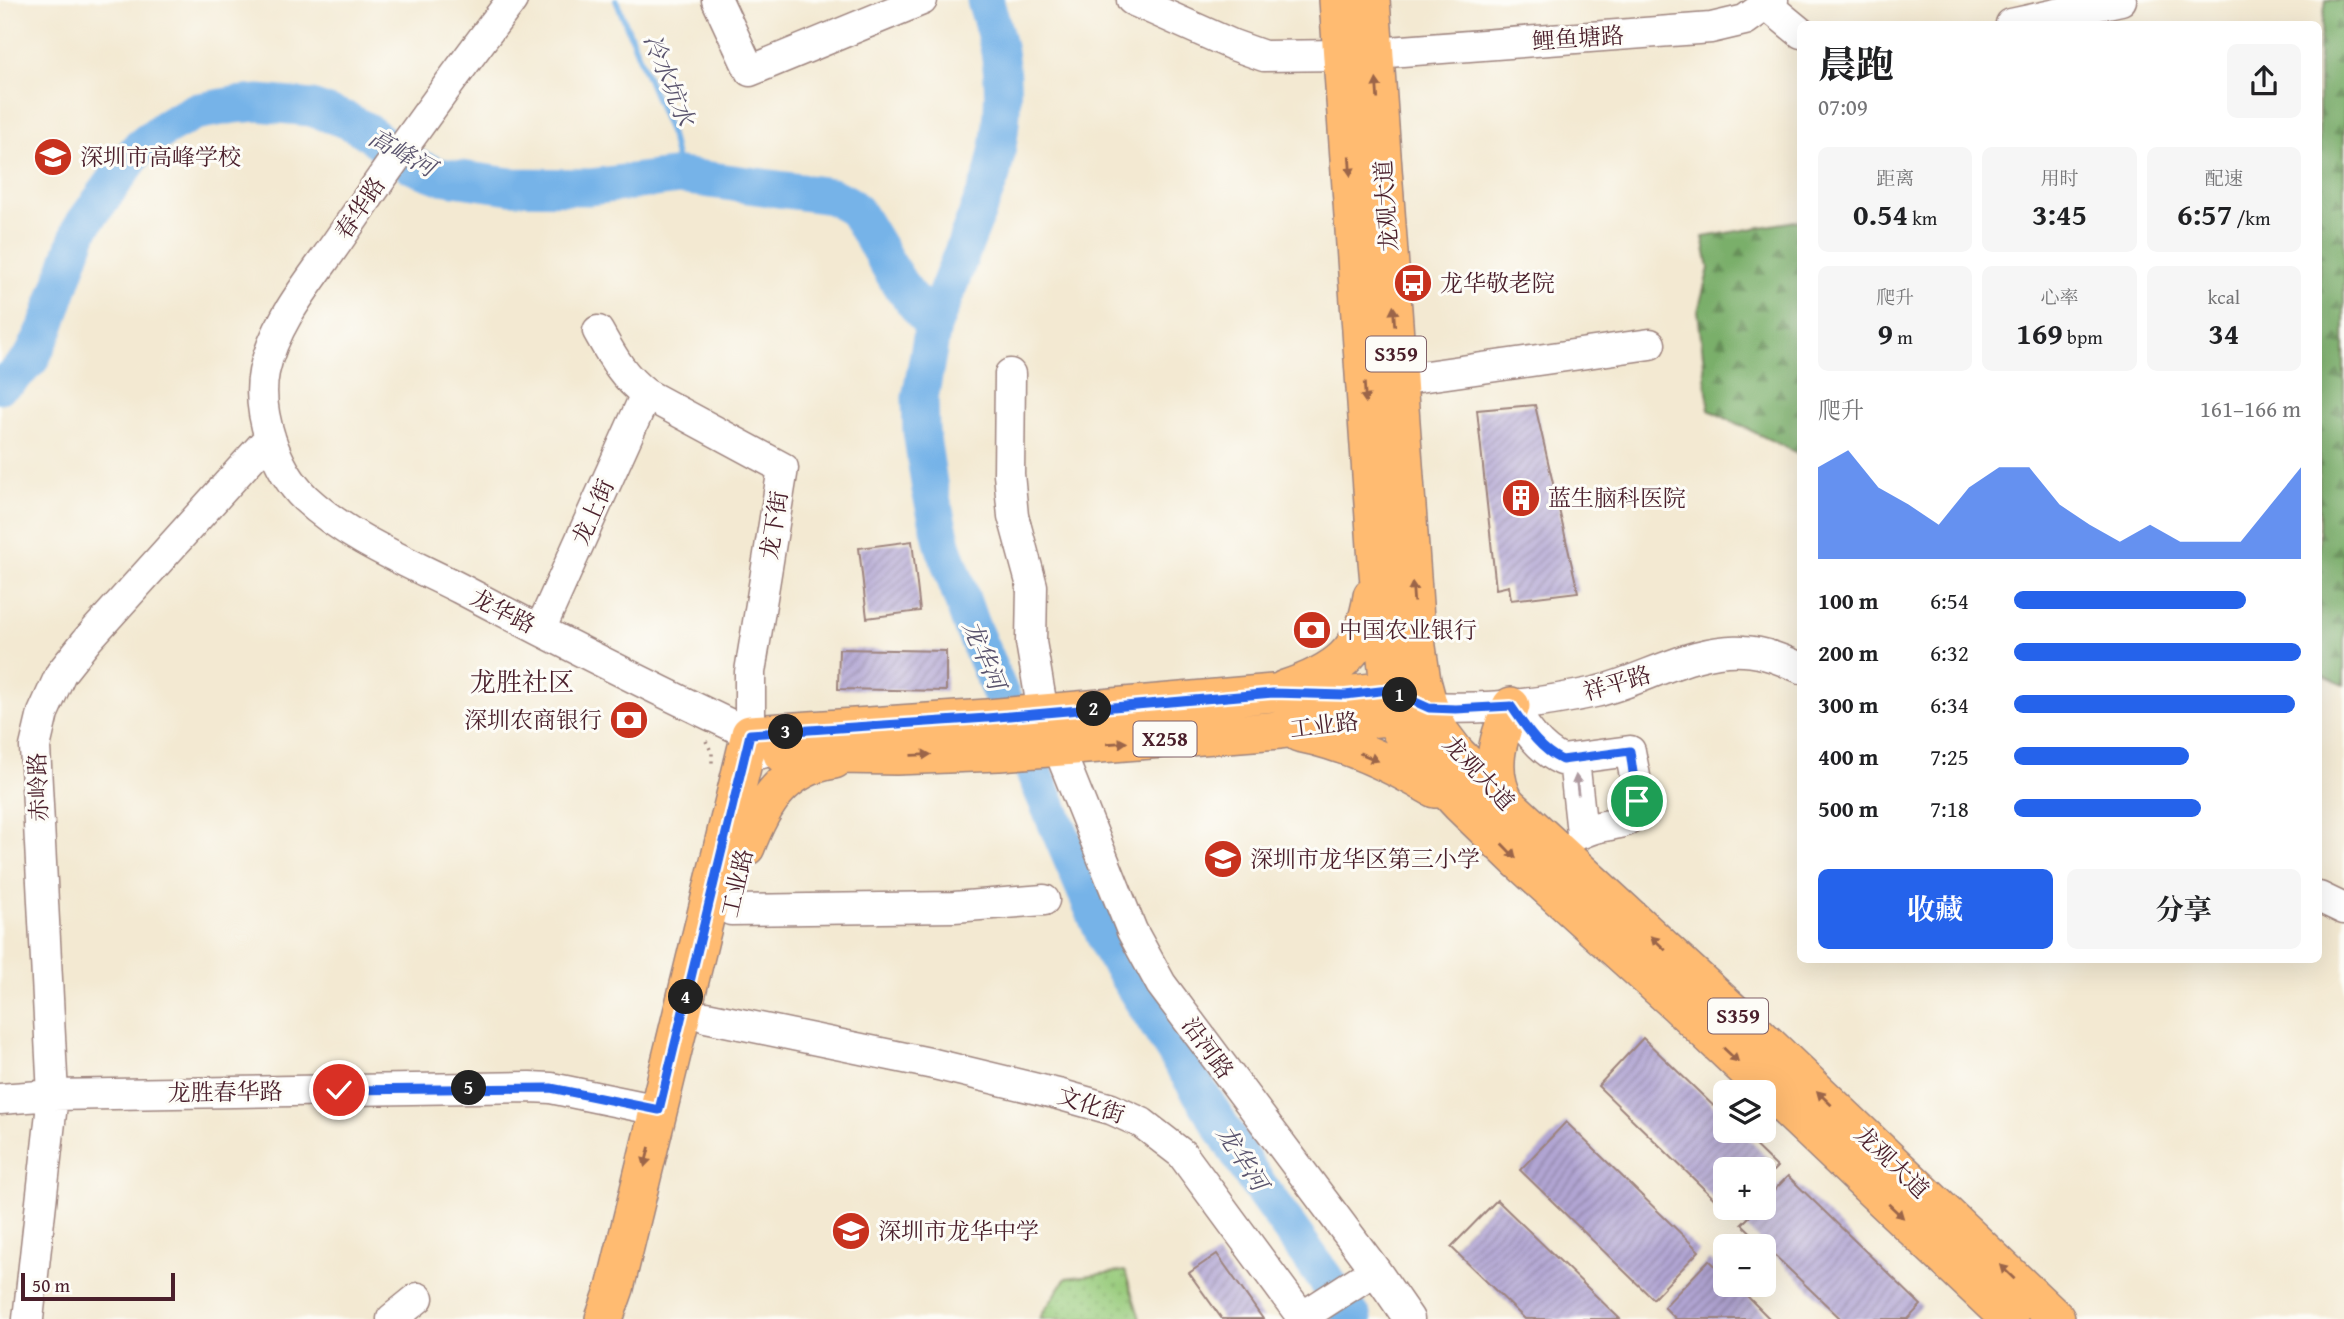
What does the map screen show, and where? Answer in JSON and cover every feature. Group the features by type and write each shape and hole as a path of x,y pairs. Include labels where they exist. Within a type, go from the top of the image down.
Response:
{"main road":[{"name":"龙观大道","path":"1338,0 1358,54 1398,380 1417,648 1400,730 1419,760 1460,804 1678,1005 2009,1319"},
{"name":"龙观大道","path":"1371,0 1358,54 1377,561 1404,705 1440,732 1456,753 1507,804 1572,843 1757,1034 2056,1319"},
{"path":"1273,693 1324,674 1354,649 1367,622 1377,561"},
{"name":"工业路","path":"756,744 987,718 1273,693 1345,695 1404,705"},
{"name":"工业路","path":"756,744 797,753 852,757 999,752 1280,730 1404,705"},
{"path":"1507,804 1498,788 1494,761 1511,706"},
{"path":"1280,730 1321,737 1407,773 1460,804"},
{"name":"工业路","path":"629,1319 653,1236 746,847 754,788 756,744"},
{"name":"工业路","path":"604,1319 615,1288 756,744"},
{"path":"746,847 757,817 780,786 827,761 852,757"}],"street":[{"name":"春华路","path":"270,437 264,410 263,375 271,348 286,316 404,145 512,0"},
{"path":"717,0 750,71 922,0"},
{"name":"鲤鱼塘路","path":"1132,0 1264,56 1358,54 1711,28 1745,20 1770,3"},
{"path":"2025,21 2121,0"},
{"path":"1770,3 1797,29"},
{"name":"龙下街","path":"598,331 630,383 783,468 750,672 756,744"},
{"path":"1398,380 1650,344"},
{"path":"1010,374 1010,488 1013,516 1032,586 1032,655 1039,713"},
{"name":"龙上街","path":"540,630 646,394"},
{"name":"龙华路","path":"270,437 282,466 303,496 336,523 756,744"},
{"name":"赤岭路","path":"28,1319 53,1095 35,747 43,713 61,673 88,639 270,437"},
{"name":"祥平路","path":"1404,705 1456,709 1511,706 1614,687 1712,653 1746,650 1797,666"},
{"path":"1511,706 1528,731 1562,760 1630,751 1636,809 1626,821 1600,826 1572,843"},
{"name":"沿河路","path":"1053,748 1132,931 1161,984 1189,1009 1368,1276 1409,1319"},
{"path":"1572,843 1574,760"},
{"path":"2322,898 2344,909"},
{"path":"731,910 954,907 1044,900"},
{"name":"文化街","path":"706,1017 855,1046 984,1076 1111,1109 1142,1123 1182,1154 1302,1317 1368,1276"},
{"name":"龙胜春华路","path":"0,1099 53,1095 530,1087 551,1088 659,1110"},
{"path":"392,1319 418,1298"}],"green space":[{"path":"2326,0 2344,0 2344,685 2322,675 2322,26"},
{"path":"1797,221 1797,453 1709,410 1698,311 1709,268 1703,237"},
{"path":"1125,1271 1140,1319 1039,1319 1066,1278"}],"building":[{"name":"蓝生脑科医院","path":"1535,405 1578,592 1511,600 1509,586 1496,589 1477,410"},
{"path":"912,541 920,611 867,618 859,548"},
{"path":"839,649 946,651 946,691 838,689"},
{"path":"1643,1038 1713,1105 1713,1143 1752,1143 1767,1157 1713,1157 1713,1198 1598,1086"},
{"path":"1566,1122 1699,1251 1653,1299 1520,1170"},
{"path":"1788,1176 1921,1305 1908,1319 1841,1319 1776,1257 1776,1234 1752,1234 1742,1224 1746,1220 1776,1220 1776,1188"},
{"path":"1497,1200 1620,1319 1525,1319 1451,1247"},
{"path":"1217,1254 1263,1319 1222,1319 1189,1273"},
{"path":"1709,1260 1713,1264 1713,1297 1748,1297 1770,1319 1676,1319 1664,1307"}],"waterway":[{"name":"冷水坑水","path":"616,0 671,135 680,176"},
{"name":"龙华河","path":"985,0 1001,68 1002,114 998,145 992,175 933,327 920,398 921,431 930,490 943,545 971,625 1110,949 1253,1177 1354,1319"},
{"name":"高峰河","path":"0,385 31,359 46,328 81,227 138,149 165,128 194,112 259,103 311,108 346,120 365,130 413,166 440,176 510,186 590,187 680,176 831,196 856,211 899,283 933,327"}],"place":[{"name":"深圳市高峰学校","path":"53,157"},
{"name":"龙华敬老院","path":"1413,283"},
{"name":"蓝生脑科医院","path":"1521,498"},
{"name":"中国农业银行","path":"1312,630"},
{"name":"深圳农商银行","path":"629,720"},
{"name":"深圳市龙华区第三小学","path":"1223,859"},
{"name":"深圳市龙华中学","path":"851,1231"}],"district":[{"name":"龙胜社区","path":"522,682"}],"route":[{"path":"339,1090 551,1088 659,1110 750,734 987,718 1273,693 1345,695 1389,690 1429,708 1511,706 1528,731 1562,760 1630,751 1637,801"}]}
